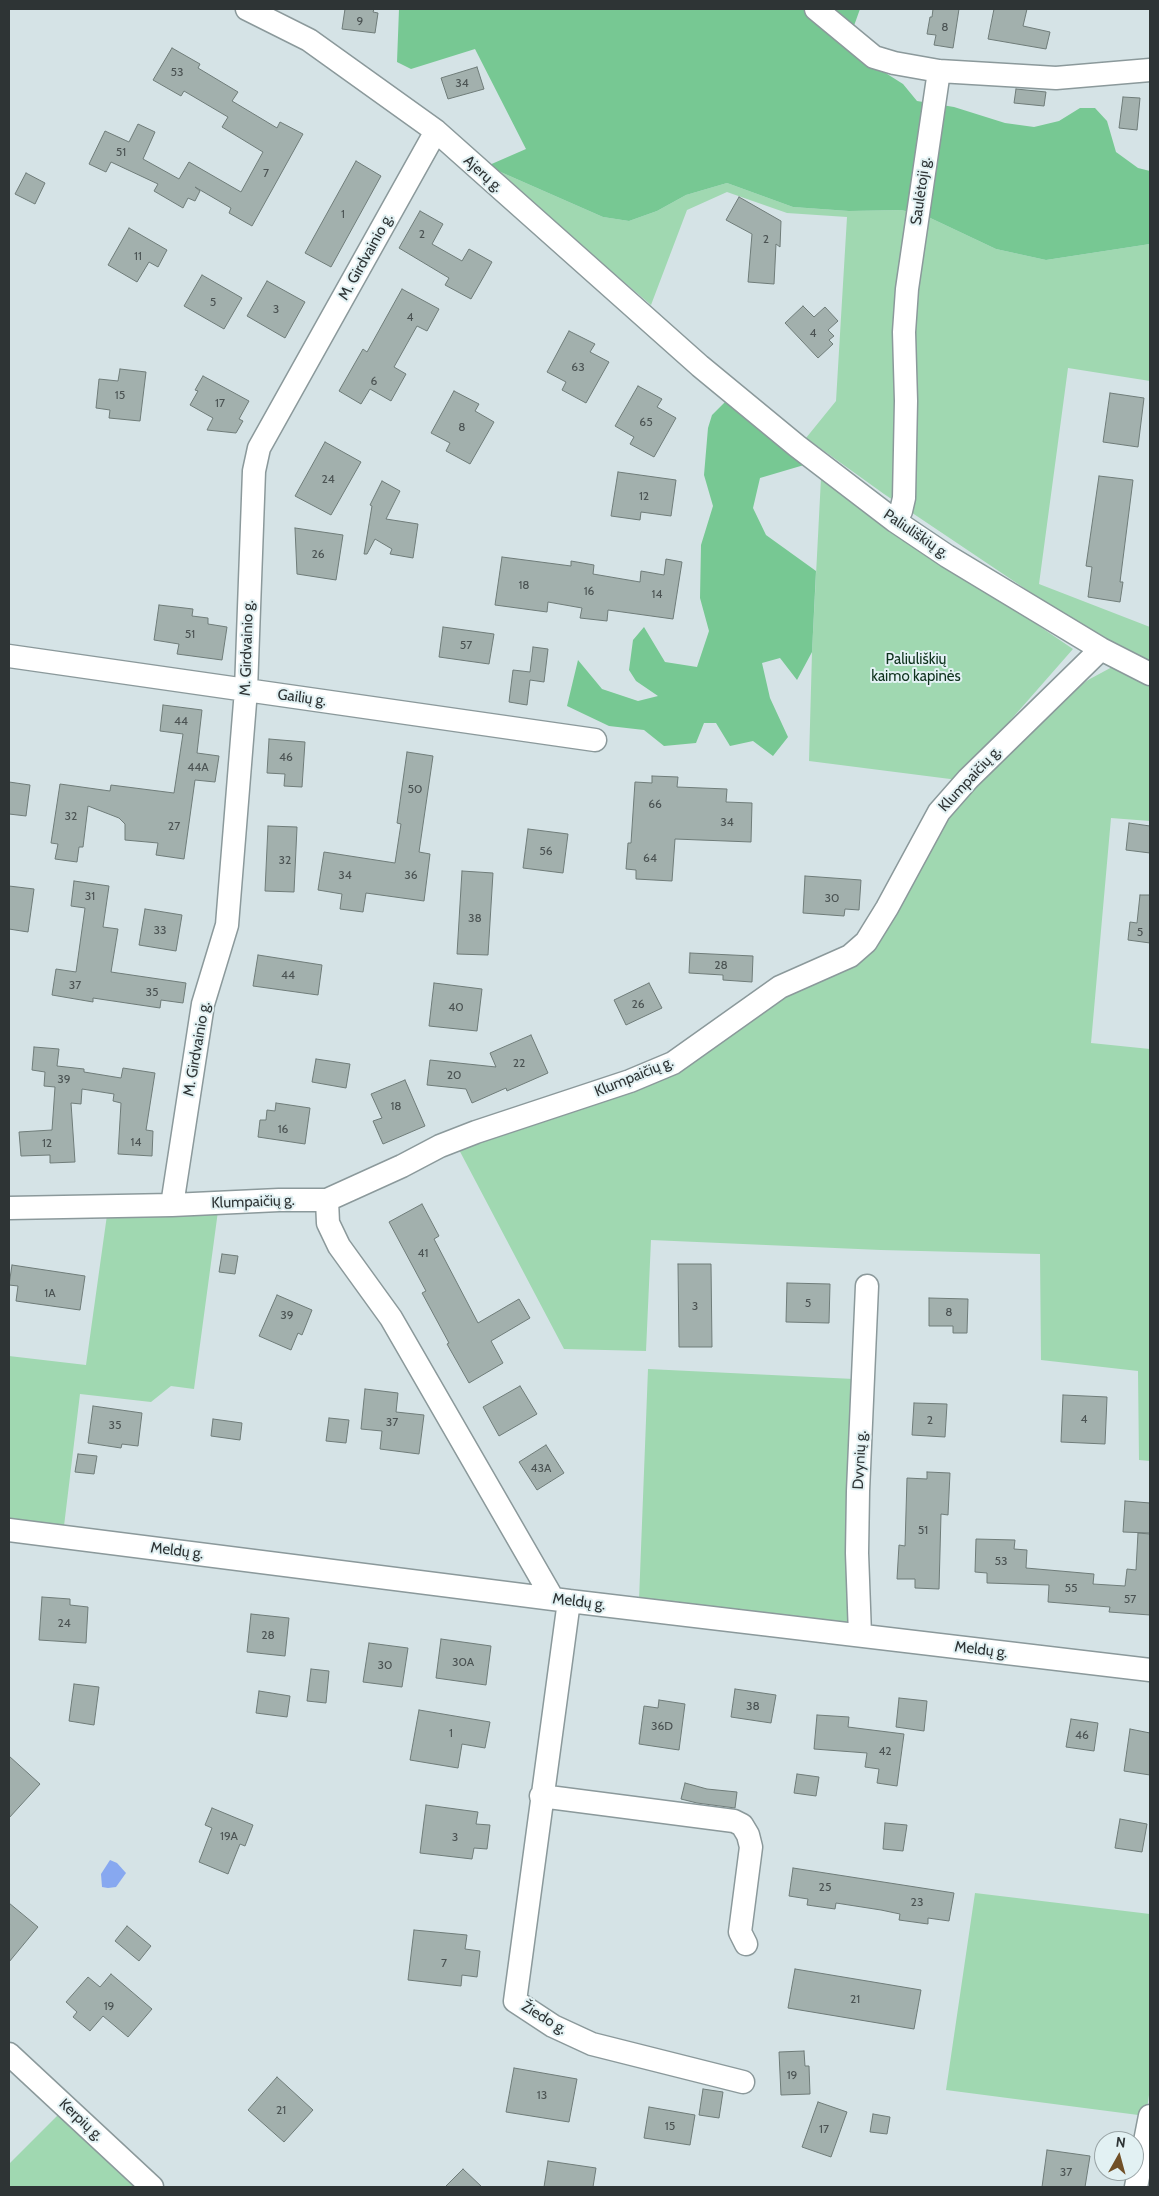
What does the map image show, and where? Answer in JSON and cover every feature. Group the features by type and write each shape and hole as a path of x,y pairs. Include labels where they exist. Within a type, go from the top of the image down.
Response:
{"street":[{"name":"Ajerų g.","path":"247,9 309,40 436,131 700,366"},
{"path":"816,9 874,57 894,63 939,71 1056,78 1150,70"},
{"name":"Saulėtoji g.","path":"895,521 901,511 904,498 906,401 904,332 907,289 939,71"},
{"name":"M. Girdvainio g.","path":"172,1205 204,1004 227,925 246,690 254,471 258,448 436,131"},
{"name":"Paliuliškių g.","path":"700,366 797,446 895,521 947,556 1101,649 1150,674"},
{"name":"Klumpaičių g.","path":"9,1208 327,1200 402,1166 440,1146 476,1132 630,1082 673,1063 780,986 850,956 866,942 938,812 968,779 1101,649"},
{"name":"Gailių g.","path":"9,656 595,740"},
{"path":"327,1200 328,1223 339,1246 391,1318 561,1600"},
{"name":"Dvynių g.","path":"860,1636 857,1553 858,1491 867,1286"},
{"name":"Meldų g.","path":"9,1530 561,1600 1150,1670"},
{"name":"Žiedo g.","path":"561,1600 542,1796 515,2001 553,2026 592,2044 743,2082"},
{"path":"542,1796 734,1821 742,1825 748,1835 751,1847 740,1932 746,1944"},
{"name":"Kerpių g.","path":"9,2054 152,2187"},
{"path":"1136,2187 1150,2116"}],"green space":[{"path":"399,9 860,9 846,48 903,84 917,101 954,107 1005,123 1034,127 1059,121 1080,108 1095,108 1107,121 1116,152 1138,168 1150,171 1150,244 1046,260 996,249 924,215 901,210 849,211 793,207 727,183 686,195 657,211 629,221 603,217 487,166 526,149 475,49 411,69 397,62"},
{"path":"487,166 603,217 629,221 657,211 686,195 727,183 793,207 849,211 901,210 924,215 996,249 1046,260 1150,244 1150,381 1068,368 1039,584 1150,627 1150,662 1103,641 884,494 806,438 836,401 847,217 787,213 727,192 687,210 651,305"},
{"path":"725,402 804,465 760,478 753,508 766,535 816,571 812,652 797,680 780,658 762,663 770,698 788,737 773,756 753,741 730,746 716,723 704,723 696,743 664,746 644,730 609,726 567,706 578,660 602,689 638,701 658,696 636,681 629,670 633,640 644,627 665,662 697,667 709,631 700,598 701,545 713,506 704,475 708,428 712,415"},
{"name":"Paliuliškių kaimo kapinės","path":"821,478 1073,649 958,780 809,761 812,652"},
{"path":"1114,666 1150,684 1150,821 1111,818 1091,1043 1150,1049 1150,1461 1139,1460 1138,1371 1041,1360 1040,1254 881,1250 651,1240 646,1351 564,1349 456,1144 565,1111 844,966 943,820 1054,704 1088,680"},
{"path":"218,1211 194,1389 171,1386 151,1402 80,1394 64,1526 9,1519 9,1356 86,1365 107,1215"},
{"path":"648,1369 854,1379 850,1628 639,1600"},
{"path":"975,1893 1150,1914 1150,2088 1146,2116 946,2090"},
{"path":"60,2113 141,2187 9,2187 9,2164"}],"water":[{"path":"110,1860 117,1863 126,1873 116,1887 102,1887 101,1874"}],"building":[{"path":"345,9 374,9 373,12 378,13 375,33 342,29"},
{"path":"933,9 959,9 953,48 934,45 936,35 927,34"},
{"path":"994,9 1027,9 1023,26 1050,32 1046,49 988,39"},
{"path":"172,48 200,64 198,68 238,92 232,101 277,128 280,122 303,134 252,226 229,213 231,208 195,187 200,191 195,201 188,198 183,208 154,191 158,184 111,162 106,172 89,164 105,131 129,142 138,124 155,132 143,159 179,179 189,162 241,192 263,152 222,127 228,117 184,91 181,96 153,80"},
{"path":"477,67 484,89 448,99 441,78"},
{"path":"1016,89 1046,92 1044,106 1014,103"},
{"path":"1123,97 1140,98 1137,130 1119,128"},
{"path":"356,161 381,176 331,267 305,253"},
{"path":"26,173 45,183 35,204 15,194"},
{"path":"739,197 781,221 780,247 776,244 774,284 748,282 752,234 726,220"},
{"path":"420,211 443,224 432,244 462,261 469,249 492,262 471,299 445,285 449,278 399,248"},
{"path":"129,228 167,250 158,267 149,262 137,282 108,265"},
{"path":"202,275 242,298 224,329 184,306"},
{"path":"267,281 305,302 285,338 247,316"},
{"path":"402,289 439,309 427,331 417,326 394,367 406,374 391,401 370,389 361,404 339,391 363,349 367,352"},
{"path":"803,306 814,317 825,307 838,321 828,330 834,336 829,340 833,344 818,358 785,323"},
{"path":"569,331 595,344 590,352 609,362 586,403 562,390 566,382 547,372"},
{"path":"120,369 146,372 140,421 109,418 110,410 96,408 99,379 118,381"},
{"path":"203,376 249,401 239,419 243,421 236,433 207,430 213,418 190,405 198,391 195,390"},
{"path":"638,386 662,399 657,407 676,418 654,457 630,444 634,437 615,426"},
{"path":"454,391 479,404 475,411 494,422 470,464 446,451 450,443 431,433"},
{"path":"1110,393 1144,398 1138,447 1103,442"},
{"path":"325,442 361,462 331,515 295,496"},
{"path":"618,472 676,480 671,516 641,512 640,520 611,516"},
{"path":"1099,476 1133,480 1120,582 1123,582 1120,602 1088,597 1092,567 1086,566"},
{"path":"382,481 400,491 386,519 418,524 413,558 390,554 392,549 375,539 367,554 364,554 372,506 370,505"},
{"path":"295,528 343,535 336,580 297,574"},
{"path":"502,557 571,566 571,561 594,565 593,574 640,582 641,571 664,575 666,559 682,562 673,619 608,610 607,621 580,618 582,608 548,602 547,612 495,605"},
{"path":"159,605 193,609 192,616 208,618 208,624 227,627 222,660 177,654 179,644 154,640"},
{"path":"443,627 494,634 489,664 439,657"},
{"path":"533,647 548,649 544,682 530,680 527,705 509,702 513,670 530,672"},
{"path":"163,705 202,710 197,753 219,756 215,782 195,780 184,859 156,855 158,843 125,840 125,824 119,818 88,806 83,847 79,847 77,862 55,859 58,844 51,843 60,784 110,791 111,785 174,793 183,734 160,731"},
{"path":"269,739 305,742 302,787 284,786 285,774 267,773"},
{"path":"407,752 433,756 419,852 430,854 424,901 366,893 363,912 340,909 342,894 318,890 324,852 395,863 401,824 397,823"},
{"path":"652,776 678,777 677,787 727,789 726,802 752,803 751,842 675,839 672,881 636,879 636,870 626,869 628,843 631,843 635,782 652,783"},
{"path":"9,782 30,785 26,816 9,814"},
{"path":"1129,823 1150,826 1150,853 1126,850"},
{"path":"268,826 297,827 294,892 265,891"},
{"path":"528,829 568,834 563,873 523,868"},
{"path":"462,871 493,873 488,955 457,954"},
{"path":"805,876 861,880 859,910 845,909 844,916 803,913"},
{"path":"74,881 109,886 103,927 118,929 111,972 186,983 183,1003 161,1000 160,1008 93,998 93,1002 52,995 56,969 76,972 85,908 71,906"},
{"path":"9,886 34,889 28,932 9,929"},
{"path":"1140,895 1150,895 1150,943 1128,940 1130,922 1137,923"},
{"path":"145,909 182,915 176,951 139,945"},
{"path":"690,953 753,956 752,982 723,980 723,975 689,973"},
{"path":"258,955 322,965 318,995 253,986"},
{"path":"434,983 482,989 477,1031 429,1026"},
{"path":"649,983 662,1008 626,1025 614,1000"},
{"path":"531,1035 548,1073 507,1091 506,1088 472,1103 466,1089 427,1085 430,1060 496,1067 490,1053"},
{"path":"34,1047 59,1049 57,1066 84,1069 84,1072 121,1078 123,1068 155,1073 146,1130 153,1131 152,1156 118,1154 121,1103 113,1101 114,1094 82,1089 81,1104 71,1103 75,1162 50,1163 50,1155 21,1156 19,1132 52,1130 55,1087 44,1086 45,1072 32,1070"},
{"path":"316,1059 350,1064 346,1088 312,1082"},
{"path":"405,1080 425,1126 383,1144 373,1121 382,1118 371,1094"},
{"path":"276,1103 310,1108 305,1144 258,1137 260,1120 266,1120 267,1110 275,1111"},
{"path":"422,1204 439,1236 434,1239 478,1323 519,1299 530,1318 491,1341 503,1363 469,1383 422,1293 426,1291 389,1222"},
{"path":"222,1254 238,1256 235,1274 219,1272"},
{"path":"678,1264 711,1264 712,1347 679,1347"},
{"path":"12,1265 85,1276 80,1310 16,1301 18,1286 9,1285"},
{"path":"787,1283 830,1284 829,1323 786,1322"},
{"path":"277,1295 312,1310 302,1335 298,1333 291,1350 259,1336"},
{"path":"929,1298 968,1299 967,1333 953,1333 953,1326 929,1326"},
{"path":"520,1386 537,1414 499,1436 483,1407"},
{"path":"365,1389 398,1393 396,1412 424,1415 419,1454 380,1449 382,1431 361,1429"},
{"path":"1063,1395 1107,1397 1105,1444 1061,1442"},
{"path":"914,1403 947,1404 945,1437 912,1435"},
{"path":"93,1406 142,1413 138,1446 122,1444 121,1448 88,1443"},
{"path":"329,1418 349,1420 346,1443 326,1441"},
{"path":"213,1419 242,1423 240,1440 211,1436"},
{"path":"546,1445 564,1473 537,1490 519,1462"},
{"path":"78,1454 97,1456 94,1474 75,1472"},
{"path":"927,1472 950,1473 948,1515 941,1514 939,1589 915,1588 915,1579 897,1579 899,1545 905,1546 907,1478 927,1479"},
{"path":"1125,1501 1150,1503 1150,1533 1123,1532"},
{"path":"1138,1533 1150,1534 1150,1615 1109,1612 1110,1607 1048,1602 1049,1585 987,1583 987,1573 975,1572 976,1539 1015,1540 1014,1549 1027,1550 1026,1568 1094,1574 1093,1584 1125,1586 1127,1569 1136,1570"},
{"path":"42,1597 70,1599 70,1605 88,1607 86,1643 39,1640"},
{"path":"251,1614 289,1618 285,1656 247,1652"},
{"path":"441,1639 491,1646 486,1685 436,1678"},
{"path":"369,1643 408,1648 402,1687 363,1682"},
{"path":"311,1669 329,1671 326,1703 307,1701"},
{"path":"74,1684 99,1687 94,1725 69,1721"},
{"path":"735,1689 776,1695 771,1723 731,1717"},
{"path":"259,1691 290,1696 287,1717 256,1713"},
{"path":"899,1698 927,1701 924,1731 896,1727"},
{"path":"659,1700 685,1704 679,1750 639,1744 644,1706 658,1708"},
{"path":"419,1710 490,1722 485,1748 462,1744 458,1768 410,1760"},
{"path":"817,1715 849,1717 848,1727 904,1734 897,1786 877,1783 879,1769 865,1767 867,1753 814,1749"},
{"path":"1071,1719 1098,1723 1094,1751 1066,1747"},
{"path":"1130,1729 1150,1733 1150,1775 1124,1771"},
{"path":"9,1756 40,1784 9,1818"},
{"path":"797,1774 819,1777 816,1796 794,1793"},
{"path":"685,1783 707,1789 737,1792 735,1808 681,1799"},
{"path":"426,1805 478,1812 476,1824 490,1825 487,1849 474,1848 472,1859 420,1853"},
{"path":"212,1808 253,1825 245,1846 240,1844 228,1874 199,1862 212,1828 205,1825"},
{"path":"1120,1819 1147,1824 1142,1852 1115,1848"},
{"path":"885,1823 907,1825 903,1851 883,1849"},
{"path":"793,1868 954,1893 949,1921 928,1918 928,1924 899,1920 900,1914 881,1910 836,1903 835,1909 807,1905 808,1899 789,1896"},
{"path":"9,1903 38,1927 9,1962"},
{"path":"127,1926 151,1946 139,1961 115,1941"},
{"path":"414,1930 467,1935 465,1949 480,1951 477,1977 462,1975 461,1986 408,1980"},
{"path":"795,1969 921,1990 914,2029 788,2008"},
{"path":"111,1974 152,2009 128,2037 103,2016 90,2031 73,2017 77,2012 66,2002 88,1977 100,1987"},
{"path":"804,2051 805,2066 809,2066 810,2094 781,2095 779,2052"},
{"path":"514,2068 577,2079 569,2122 506,2112"},
{"path":"277,2077 313,2110 284,2142 248,2110"},
{"path":"703,2089 723,2092 719,2118 699,2115"},
{"path":"818,2102 847,2112 831,2157 802,2147"},
{"path":"649,2107 695,2115 690,2145 644,2138"},
{"path":"873,2114 890,2117 887,2134 870,2132"},
{"path":"1047,2150 1090,2156 1085,2187 1042,2187"},
{"path":"548,2161 596,2168 593,2187 544,2187"},
{"path":"463,2169 482,2187 445,2187"}]}
